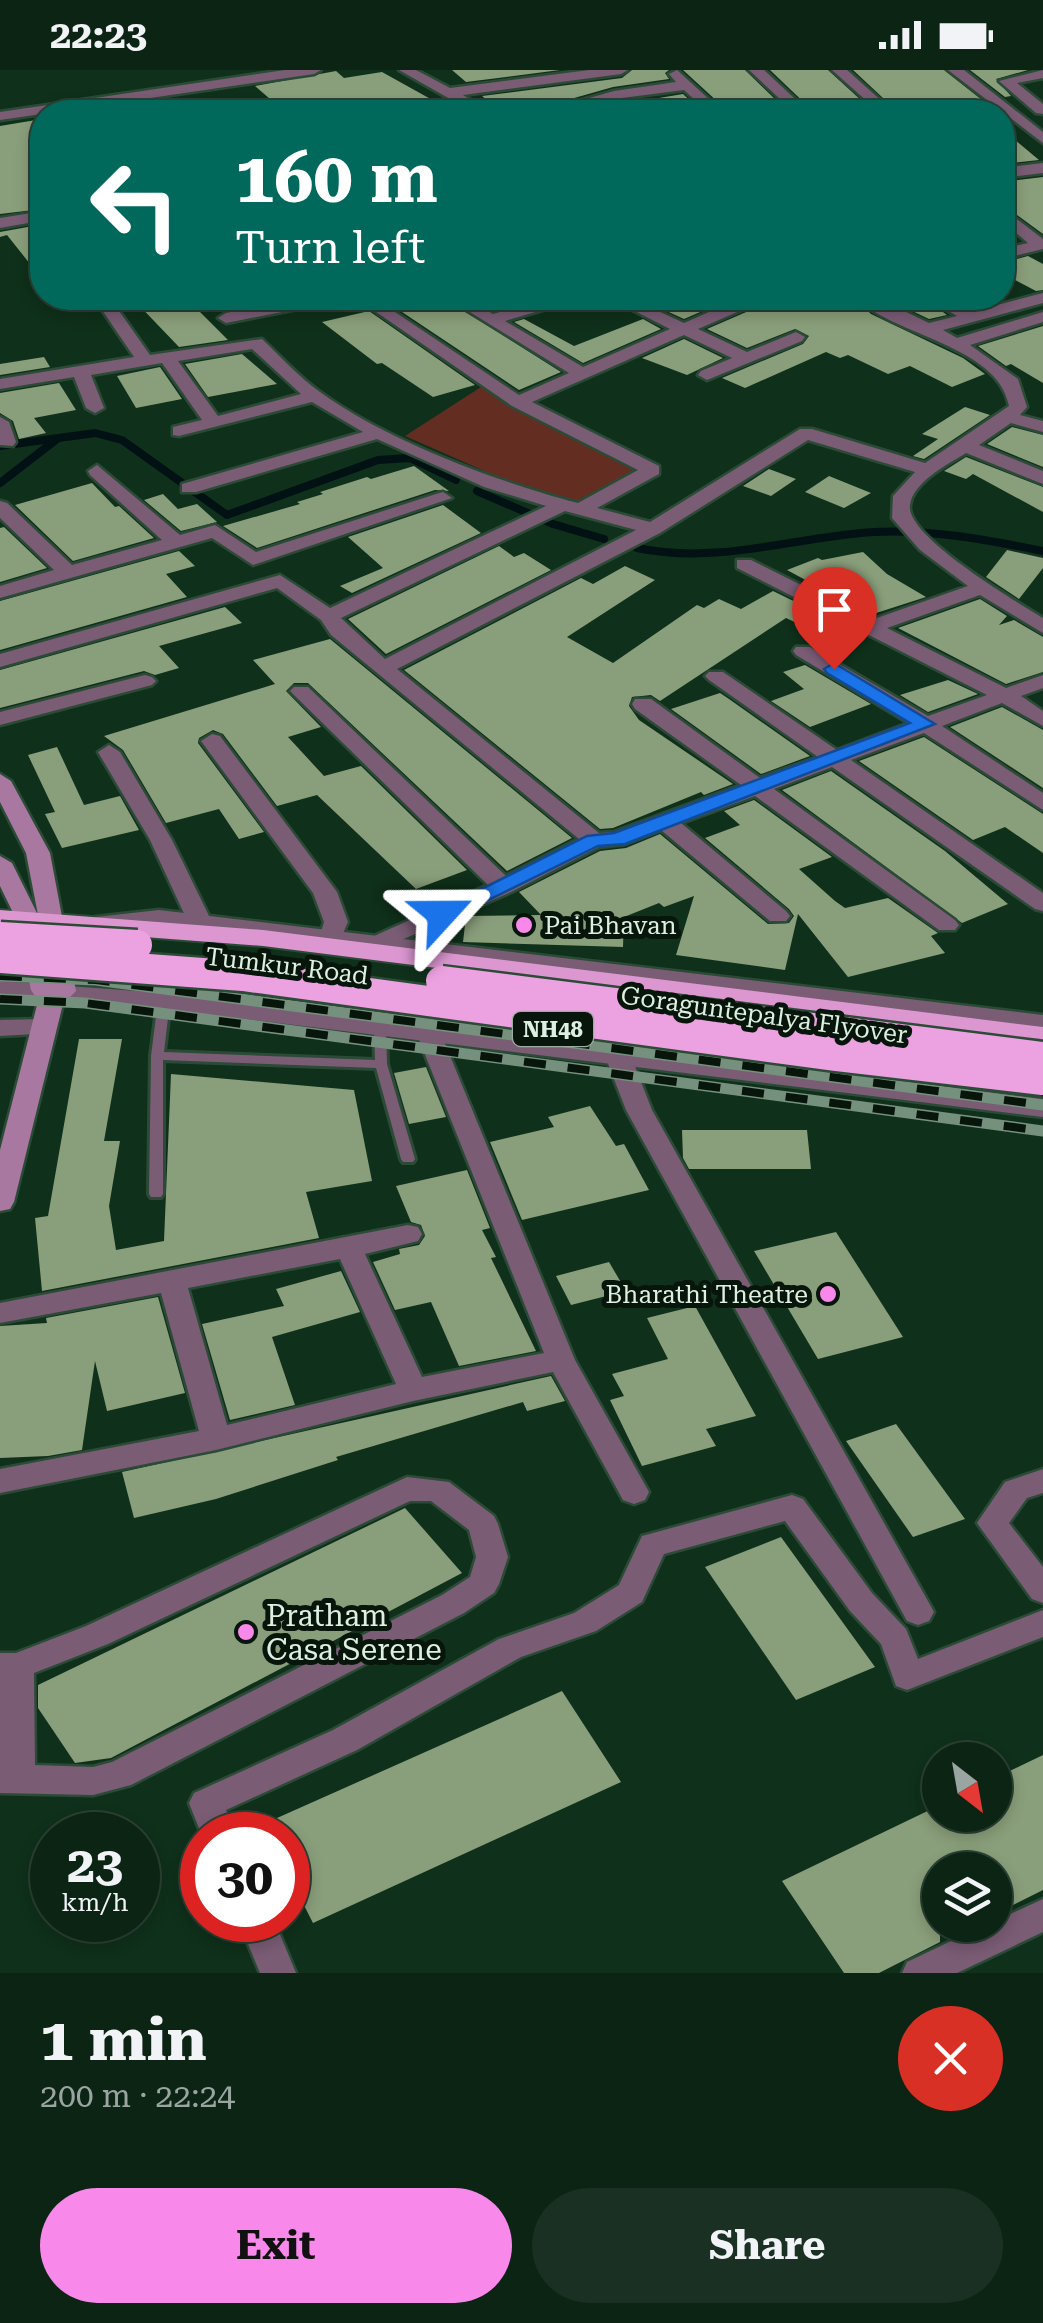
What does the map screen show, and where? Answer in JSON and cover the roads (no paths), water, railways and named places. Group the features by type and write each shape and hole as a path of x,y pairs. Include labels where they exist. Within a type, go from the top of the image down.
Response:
{"highway":[{"name":"Tumkur Road","path":"0,918 190,930 438,958 1043,1036"},
{"name":"Goraguntepalya Flyover","path":"0,937 204,952 1043,1057"},
{"name":"Goraguntepalya Flyover","path":"0,958 242,976 1043,1080"},
{"name":"Tumkur Road","path":"0,971 52,986 241,989 425,1023 1043,1092"}],"main road":[{"path":"0,781 38,853 41,920 52,986 0,1202"},
{"path":"0,863 41,920"}],"street":[{"path":"109,100 314,70"},
{"path":"406,70 459,100"},
{"path":"446,93 621,70"},
{"path":"673,70 703,100"},
{"path":"756,70 789,100"},
{"path":"839,70 873,100"},
{"path":"955,70 993,100"},
{"path":"1042,110 1006,82 1043,74"},
{"path":"597,100 687,85"},
{"path":"0,116 30,112"},
{"path":"1015,117 1043,139"},
{"path":"1015,172 1043,168"},
{"path":"0,222 30,220"},
{"path":"1015,224 1040,245 1015,251"},
{"path":"1015,305 1043,298"},
{"path":"110,310 146,362"},
{"path":"226,318 267,310"},
{"path":"329,616 652,470 518,402 382,310"},
{"path":"474,310 581,373"},
{"path":"490,320 524,310"},
{"path":"642,310 747,358"},
{"path":"518,402 729,310"},
{"path":"889,310 954,344 1013,384 1018,406 999,427 929,470 901,499 902,519 982,588 1043,627"},
{"path":"960,310 973,316"},
{"path":"927,329 996,310"},
{"path":"954,344 1043,318"},
{"path":"707,376 796,337"},
{"path":"0,384 256,342 314,396 378,433 555,512 654,529"},
{"path":"168,358 213,422"},
{"path":"81,372 96,408"},
{"path":"179,431 314,396"},
{"path":"1009,416 1043,427"},
{"path":"0,422 7,442"},
{"path":"189,488 378,433"},
{"path":"383,668 654,529 806,433 929,470"},
{"path":"968,447 1043,478"},
{"path":"98,471 176,542"},
{"path":"253,559 443,498"},
{"path":"0,507 69,574"},
{"path":"0,592 214,531 329,616 338,631 594,840"},
{"path":"744,564 1004,695 1043,720"},
{"path":"0,661 280,581"},
{"path":"871,627 982,588"},
{"path":"803,651 925,724 1043,803"},
{"path":"716,676 1043,904"},
{"path":"0,720 145,681"},
{"path":"382,941 503,887 594,840 617,839 1043,681"},
{"path":"300,691 503,887"},
{"path":"643,704 946,926"},
{"path":"212,741 325,892 336,922 332,935"},
{"path":"109,752 161,840 200,920"},
{"path":"664,821 778,916"},
{"path":"96,924 139,917 200,920 1043,1023"},
{"path":"0,989 52,986 380,1028 425,1023 618,1056 1043,1108"},
{"path":"425,1023 561,1360 634,1492"},
{"path":"0,1028 44,1028"},
{"path":"618,1056 639,1110 918,1612"},
{"path":"0,1313 408,1234"},
{"path":"349,1248 413,1390"},
{"path":"172,1281 216,1439"},
{"path":"0,1481 216,1439 413,1390 561,1360"},
{"path":"1043,1481 1016,1490 992,1522 1043,1590"},
{"path":"408,1489 438,1490 483,1524 492,1557 483,1584 453,1604 119,1775 93,1780 9,1779 9,1666 97,1635 408,1489"},
{"path":"210,1812 206,1803 344,1740 510,1648 585,1622 632,1593 653,1545 792,1507 860,1602 894,1638 908,1677 1043,1623"},
{"path":"920,1973 1043,1915"},
{"path":"265,1942 278,1973"}],"lane":[{"path":"156,1194 157,1056 164,1001"},
{"path":"380,1028 380,1064 408,1159"},
{"path":"157,1056 380,1064"}],"waterway":[{"path":"0,446 95,433 122,440 227,515 378,460 410,458 456,480"},
{"path":"0,483 57,439"},
{"path":"477,491 553,524 604,539"},
{"path":"637,548 727,552 844,535 917,532 1043,551"}],"railway":[{"path":"0,976 96,980 1043,1105"},
{"path":"0,999 85,1003 1043,1131"}],"place":[{"name":"Pai Bhavan","path":"524,925"},
{"name":"Bharathi Theatre","path":"828,1294"},
{"name":"Pratham Casa Serene","path":"246,1632"}]}
